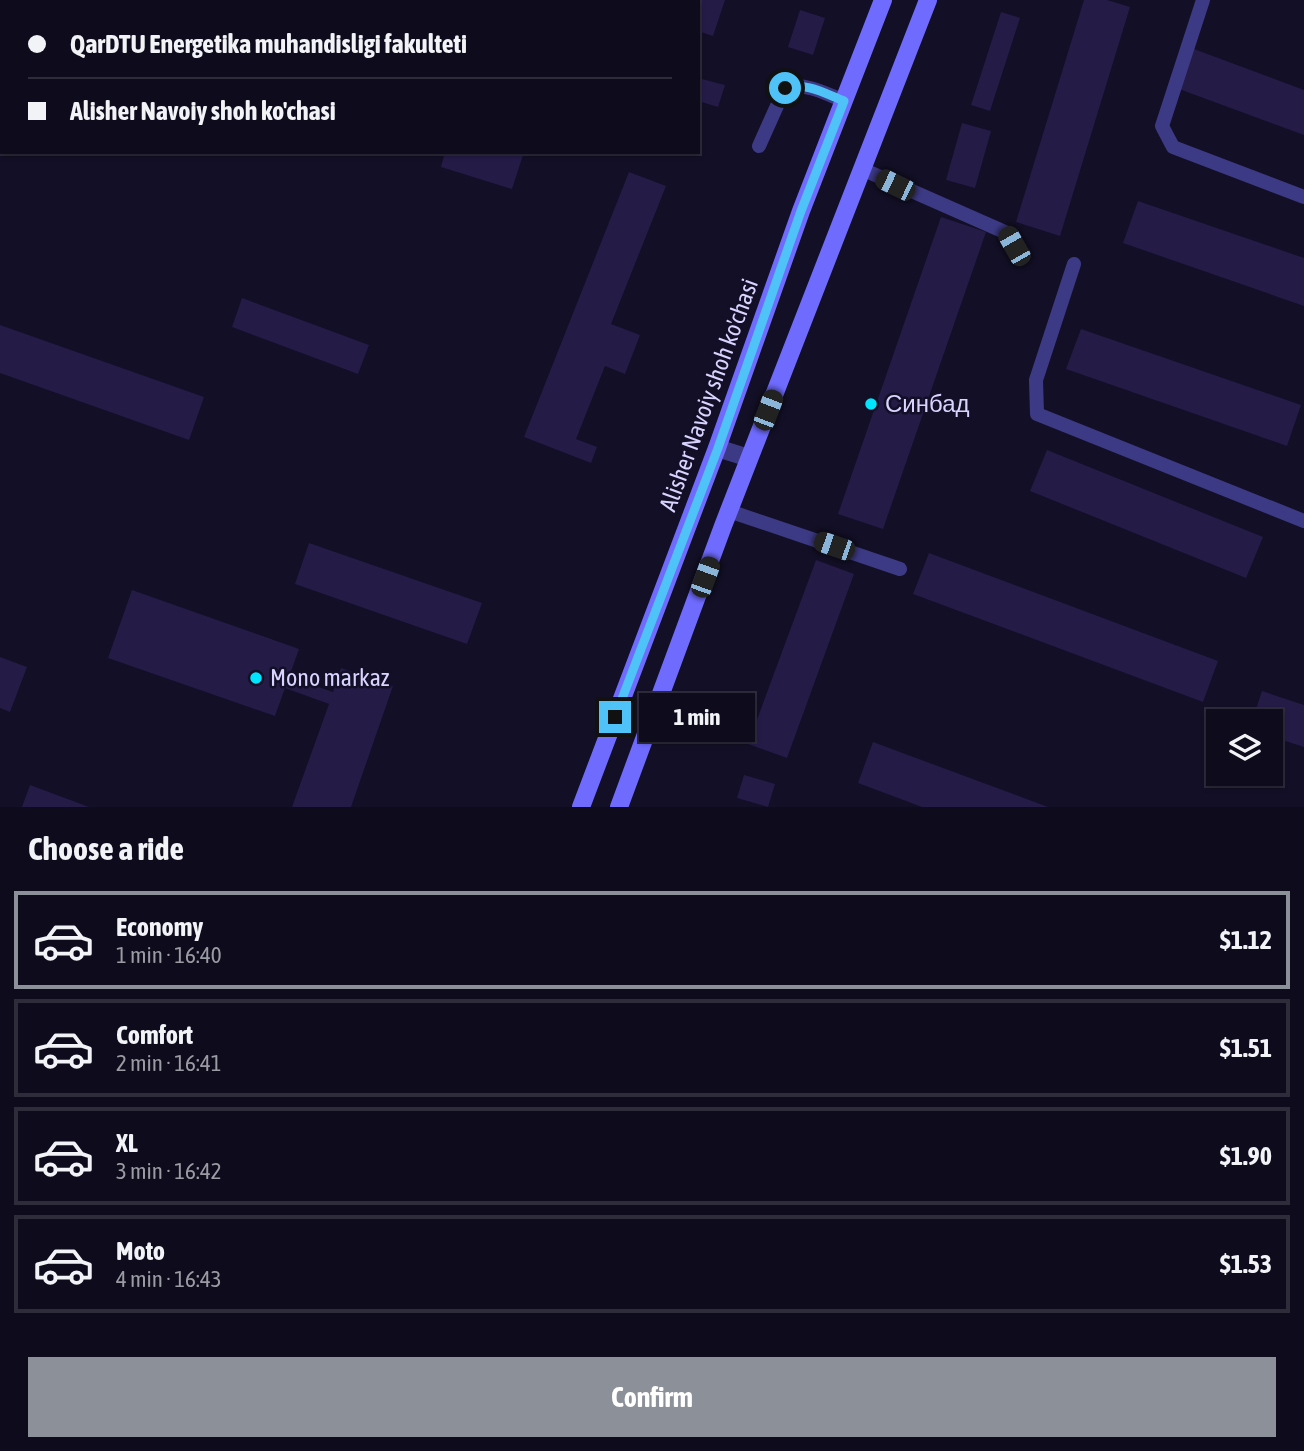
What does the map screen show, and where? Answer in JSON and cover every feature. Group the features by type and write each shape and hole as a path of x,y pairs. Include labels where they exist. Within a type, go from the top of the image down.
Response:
{"main road":[{"name":"Alisher Navoiy shoh ko'chasi","path":"581,807 718,448 801,211 883,0"},
{"path":"619,807 729,511 928,0"}],"street":[{"path":"718,448 750,458"}],"lane":[{"path":"1203,0 1162,125 1172,147 1304,197"},
{"path":"759,146 785,88 795,85 844,101"},
{"path":"862,169 1007,233 1014,246"},
{"path":"1074,264 1036,380 1037,414 1304,521"},
{"path":"729,511 900,569"}],"building":[{"path":"700,0 725,0 713,36 700,32"},
{"path":"1084,0 1107,0 1130,7 1060,236 1016,222"},
{"path":"800,10 825,18 813,55 788,47"},
{"path":"1001,12 1020,18 990,111 971,105"},
{"path":"1194,49 1304,90 1304,135 1179,89"},
{"path":"700,79 725,85 718,107 700,102"},
{"path":"962,123 991,131 975,188 946,180"},
{"path":"444,154 523,154 512,189 441,167"},
{"path":"629,172 666,186 611,324 640,335 625,374 605,366 576,439 597,447 591,463 524,437"},
{"path":"1138,201 1304,258 1304,306 1123,243"},
{"path":"941,217 986,232 883,529 838,514"},
{"path":"242,298 369,345 358,374 232,327"},
{"path":"0,325 204,397 189,440 0,373"},
{"path":"1081,329 1301,405 1287,446 1066,369"},
{"path":"1047,450 1263,537 1246,578 1030,491"},
{"path":"309,543 482,603 467,644 295,584"},
{"path":"929,553 1218,661 1203,702 913,594"},
{"path":"816,560 854,574 787,758 748,744"},
{"path":"132,590 299,649 289,677 333,692 341,668 393,686 351,807 292,807 329,704 285,688 275,716 108,658"},
{"path":"0,657 27,667 10,712 0,708"},
{"path":"1262,691 1304,705 1304,747 1283,740 1283,709 1256,709"},
{"path":"873,742 1048,807 922,807 858,783"},
{"path":"744,775 775,784 768,807 737,798"},
{"path":"30,785 89,807 22,807"}],"place":[{"name":"Синбад","path":"871,404"},
{"name":"Mono markaz","path":"256,678"}],"route":[{"path":"615,717 718,448 801,211 844,101 795,85 785,88"}]}
